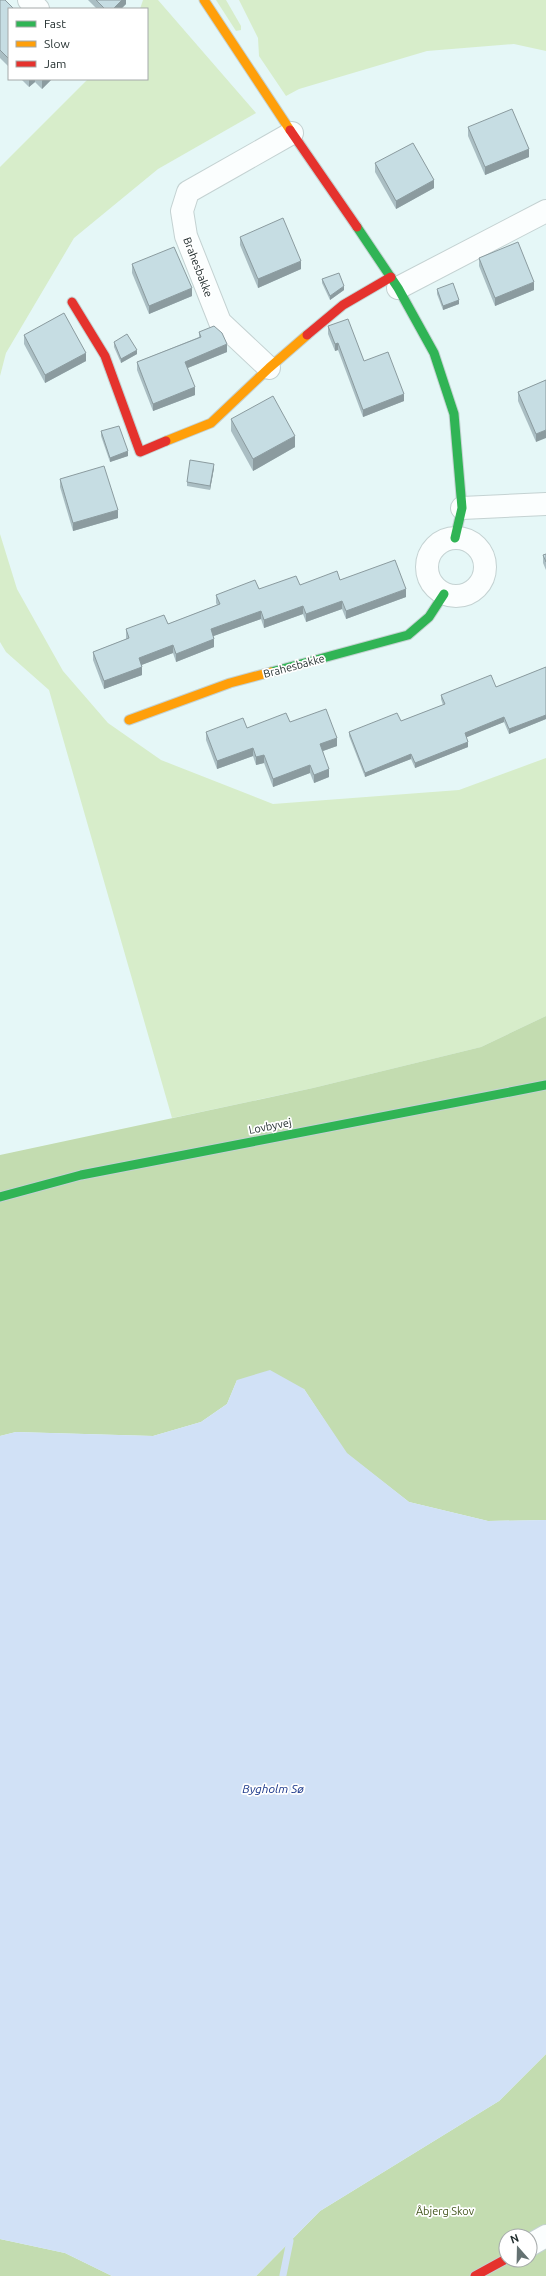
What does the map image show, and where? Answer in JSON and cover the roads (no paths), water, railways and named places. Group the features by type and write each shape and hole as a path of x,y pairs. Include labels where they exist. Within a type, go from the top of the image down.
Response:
{"street":[{"path":"29,0 37,8"},
{"path":"204,0 292,133 395,283 434,353 454,414 462,508 455,538"},
{"name":"Brahesbakke","path":"269,368 220,322 186,236 182,211 188,192 292,133"},
{"path":"72,302 105,356 140,452 211,423 269,368 343,305 395,283 546,212"},
{"path":"462,508 546,504"},
{"path":"455,538 466,540 476,545 482,554 485,565 484,576 479,585 468,594 454,596 444,594 435,587 429,578 427,567 429,556 435,547 444,541 455,538"},
{"name":"Brahesbakke","path":"129,720 230,683 408,635 422,626 434,613 444,594"},
{"name":"Lovbyvej","path":"0,1197 81,1174 546,1085"},
{"path":"475,2276 498,2263"}],"water":[{"name":"Bygholm Sø","path":"270,1370 304,1389 347,1453 409,1502 488,1521 546,1520 546,2054 499,2101 320,2211 256,2276 112,2276 65,2253 0,2239 0,1436 16,1432 153,1436 201,1422 227,1404 237,1380"}],"waterway":[{"path":"283,2275 290,2241"}],"park label":[{"name":"Åbjerg Skov","path":"445,2211"}]}
